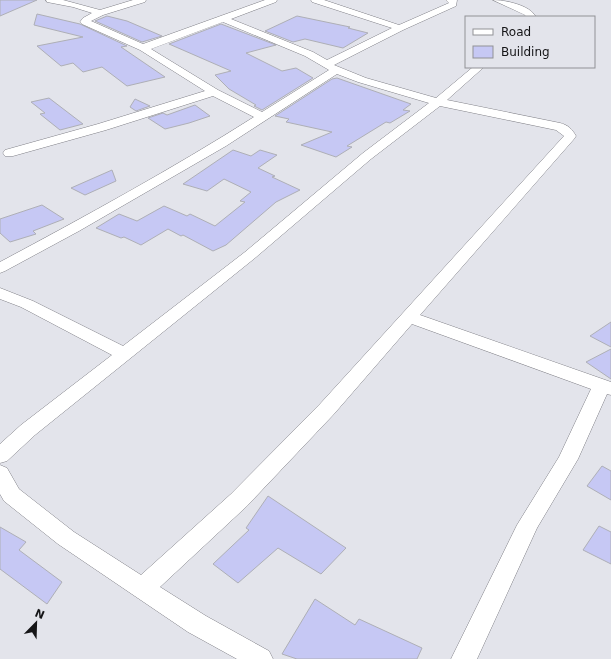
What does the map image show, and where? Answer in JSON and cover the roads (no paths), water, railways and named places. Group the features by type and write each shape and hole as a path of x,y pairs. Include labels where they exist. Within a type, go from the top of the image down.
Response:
{"street":[{"path":"50,0 75,5 100,13"},
{"path":"142,0 100,13 86,20 85,22 143,48 214,92 263,117"},
{"path":"143,48 272,0"},
{"path":"315,0 400,28"},
{"path":"0,268 74,228 222,143 263,117 332,67 400,28 453,4 453,1 450,0"},
{"path":"497,0 529,13 530,16"},
{"path":"142,589 239,500 326,409 570,136 567,131 560,127 438,102 362,80 332,67 304,51 224,19"},
{"path":"0,456 28,430 250,255 366,156 438,102 477,68"},
{"path":"9,153 102,127 214,92"},
{"path":"0,293 27,304 124,354"},
{"path":"409,317 450,333 607,388 568,459 528,525 464,659"},
{"path":"0,473 11,495 66,538 197,624 260,659"}]}
